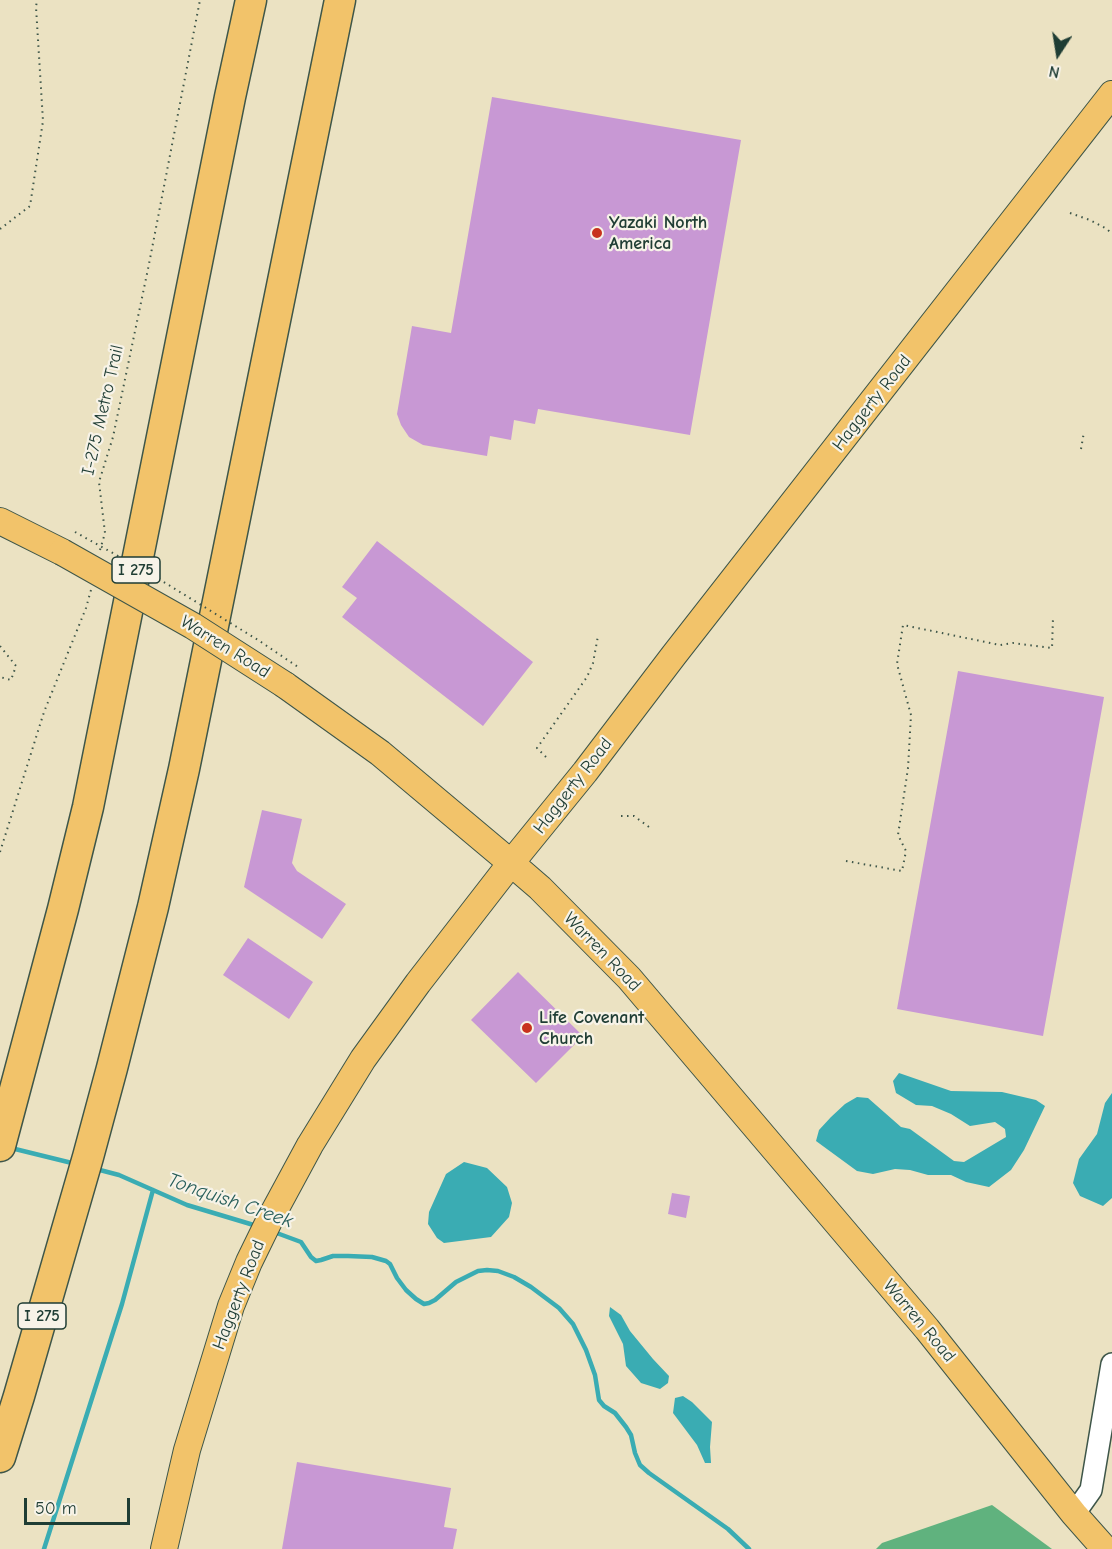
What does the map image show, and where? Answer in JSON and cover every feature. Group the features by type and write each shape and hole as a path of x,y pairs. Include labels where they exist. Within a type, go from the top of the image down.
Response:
{"highway":[{"name":"I 275","path":"1,1141 88,807 251,0"},
{"name":"I 275","path":"0,1457 85,1166 150,918 184,769 340,0"}],"main road":[{"name":"Haggerty Road","path":"164,1549 187,1450 231,1306 265,1228 316,1135 363,1059 418,983 511,863 585,772 1112,94"},
{"name":"Warren Road","path":"0,521 68,542 193,626 292,676 540,888 644,995 927,1329 1074,1514 1105,1549"}],"street":[{"path":"1074,1514 1091,1490 1104,1463 1112,1364"}],"path":[{"path":"0,229 30,206 43,121 37,0"},
{"name":"I-275 Metro Trail","path":"99,554 105,532 99,482 113,437 200,0"},
{"path":"1070,213 1090,220 1112,234"},
{"path":"1081,449 1084,432"},
{"path":"68,542 173,588 258,640 292,676"},
{"path":"0,852 44,712 86,608 92,586"},
{"path":"846,861 902,871 906,851 898,835 908,768 911,715 897,664 903,626 1000,645 1013,643 1052,648 1053,618"},
{"path":"546,757 537,748 587,677 593,663 598,636"},
{"path":"0,646 16,666 11,680 0,677"},
{"path":"621,816 634,816 649,827"}],"green space":[{"path":"992,1505 1052,1549 876,1549 882,1543"}],"water":[{"path":"899,1073 951,1091 1002,1092 1036,1100 1045,1106 1024,1150 1011,1170 989,1187 966,1182 951,1175 928,1175 910,1170 895,1169 873,1174 857,1171 816,1141 819,1130 831,1117 857,1097 868,1098 901,1127 910,1129 954,1161 964,1162 1006,1137 1005,1129 995,1122 970,1126 932,1106 916,1105 896,1093 893,1081"},
{"path":"1112,1093 1112,1198 1103,1206 1080,1196 1073,1183 1079,1159 1097,1134 1105,1103"},
{"path":"464,1162 487,1168 507,1187 512,1203 509,1217 491,1237 444,1243 437,1238 428,1224 429,1212 446,1174"},
{"path":"610,1307 621,1315 630,1331 669,1376 668,1383 660,1389 641,1383 626,1366 623,1344 609,1316"},
{"path":"683,1396 712,1422 711,1463 705,1463 697,1445 673,1413 675,1398"}],"building":[{"name":"Yazaki North America","path":"492,97 741,140 690,435 538,409 535,424 514,420 511,440 490,436 487,456 423,445 409,437 401,425 397,414 412,326 451,333"},
{"path":"377,541 533,662 483,726 342,617 357,598 342,587"},
{"path":"958,671 1104,697 1043,1036 897,1009"},
{"path":"262,810 302,819 292,863 297,871 346,904 322,939 244,887"},
{"path":"248,938 313,982 289,1019 223,975"},
{"name":"Life Covenant Church","path":"518,972 583,1036 536,1083 471,1020"},
{"path":"672,1193 690,1196 686,1218 668,1214"},
{"path":"297,1462 451,1488 444,1527 457,1529 453,1549 282,1549"}],"waterway":[{"name":"Tonquish Creek","path":"11,1148 76,1164"},
{"name":"Tonquish Creek","path":"96,1169 119,1175 187,1205 257,1226"},
{"path":"44,1549 122,1304 153,1190"},
{"name":"Tonquish Creek","path":"274,1232 301,1242 316,1261 333,1256 372,1257 386,1261 406,1290 424,1304 435,1300 456,1282 478,1271 498,1271 531,1287 559,1308 573,1324 595,1375 599,1400 615,1413 626,1427 631,1435 640,1465 728,1529 749,1549"}],"place":[{"name":"Yazaki North America","path":"597,233"},
{"name":"Life Covenant Church","path":"527,1028"}]}
